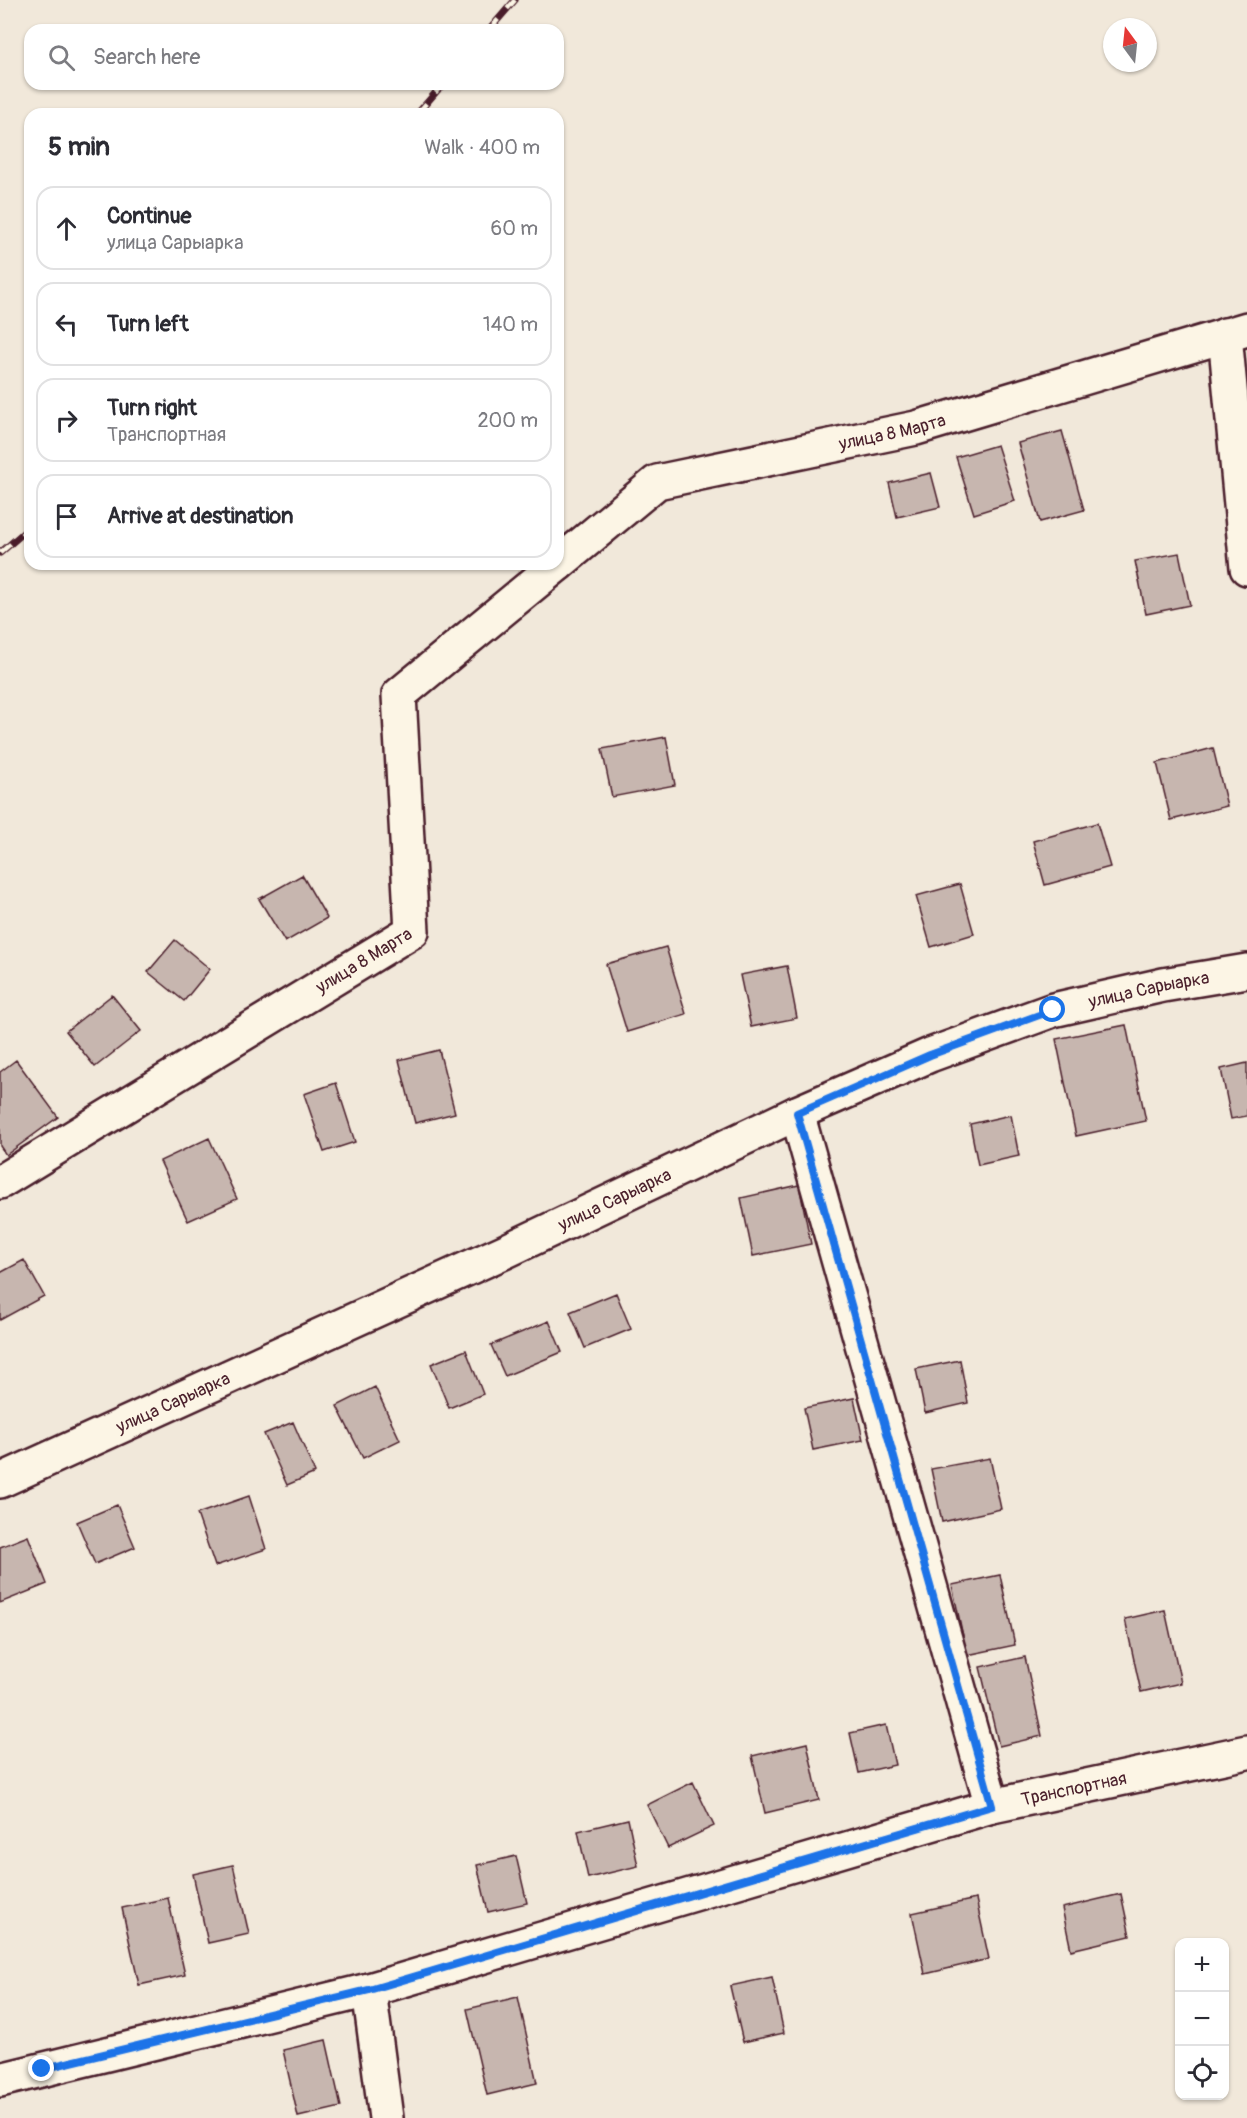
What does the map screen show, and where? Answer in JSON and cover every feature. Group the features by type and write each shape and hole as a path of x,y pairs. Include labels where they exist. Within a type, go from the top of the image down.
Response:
{"street":[{"name":"улица 8 Марта","path":"564,559 657,482 916,428 1236,332"},
{"path":"1236,332 1247,568"},
{"name":"улица 8 Марта","path":"0,1182 412,931 399,695 551,570"},
{"name":"улица Сарыарка","path":"0,1481 506,1251 797,1113 930,1055 1053,1010 1163,985 1247,970"},
{"path":"797,1113 992,1806"},
{"name":"Транспортная","path":"0,2080 369,1990 992,1806 1247,1752"},
{"path":"369,1990 386,2118"}],"building":[{"path":"1062,431 1084,510 1040,522 1018,443"},
{"path":"997,445 1015,501 974,514 956,457"},
{"path":"931,473 940,507 897,517 889,483"},
{"path":"1179,553 1190,605 1146,614 1135,561"},
{"path":"666,737 675,785 612,797 602,749"},
{"path":"1213,748 1227,806 1171,820 1157,763"},
{"path":"1097,823 1110,867 1045,885 1033,841"},
{"path":"302,875 327,918 285,942 259,899"},
{"path":"960,884 974,934 931,947 916,896"},
{"path":"175,940 210,969 184,1001 148,972"},
{"path":"666,947 686,1014 627,1032 606,964"},
{"path":"787,966 797,1018 751,1027 740,975"},
{"path":"112,995 141,1031 95,1067 66,1031"},
{"path":"1126,1025 1146,1121 1076,1136 1056,1039"},
{"path":"439,1050 455,1113 415,1123 399,1060"},
{"path":"16,1060 58,1117 6,1155 0,1146 0,1072"},
{"path":"1247,1063 1247,1116 1231,1119 1221,1069"},
{"path":"336,1083 355,1142 324,1152 304,1094"},
{"path":"1011,1115 1019,1156 978,1165 970,1124"},
{"path":"209,1138 237,1199 188,1221 160,1161"},
{"path":"799,1185 811,1244 753,1256 741,1198"},
{"path":"24,1260 44,1296 0,1320 0,1273"},
{"path":"616,1293 631,1329 585,1348 570,1312"},
{"path":"549,1321 562,1352 505,1376 491,1345"},
{"path":"466,1350 483,1394 449,1408 431,1364"},
{"path":"960,1360 968,1403 925,1413 916,1369"},
{"path":"375,1387 400,1440 363,1458 337,1406"},
{"path":"854,1398 863,1440 813,1450 804,1408"},
{"path":"293,1422 315,1473 287,1485 264,1434"},
{"path":"990,1458 1001,1509 942,1522 931,1469"},
{"path":"249,1496 266,1549 215,1566 197,1514"},
{"path":"117,1505 135,1547 95,1564 77,1522"},
{"path":"28,1536 47,1584 0,1603 0,1547"},
{"path":"1000,1575 1015,1645 967,1655 952,1585"},
{"path":"1165,1610 1181,1683 1141,1692 1125,1619"},
{"path":"1025,1657 1042,1736 999,1746 980,1667"},
{"path":"886,1725 895,1765 859,1773 850,1733"},
{"path":"807,1743 819,1800 765,1813 752,1756"},
{"path":"693,1782 714,1826 668,1848 647,1805"},
{"path":"628,1819 638,1866 588,1878 578,1831"},
{"path":"516,1856 527,1903 488,1912 477,1865"},
{"path":"233,1865 249,1934 208,1943 193,1874"},
{"path":"1121,1894 1130,1936 1071,1950 1062,1908"},
{"path":"168,1898 185,1975 139,1985 122,1908"},
{"path":"976,1899 989,1959 925,1974 912,1913"},
{"path":"772,1977 784,2033 743,2042 730,1986"},
{"path":"518,1997 537,2083 487,2095 467,2009"},
{"path":"326,2040 341,2107 298,2117 283,2050"}],"railway":[{"path":"494,24 515,0"},
{"path":"422,108 438,90"},
{"path":"0,553 24,532"}],"route":[{"path":"42,2069 369,1990 992,1806 797,1113 930,1055 1053,1010"}]}
